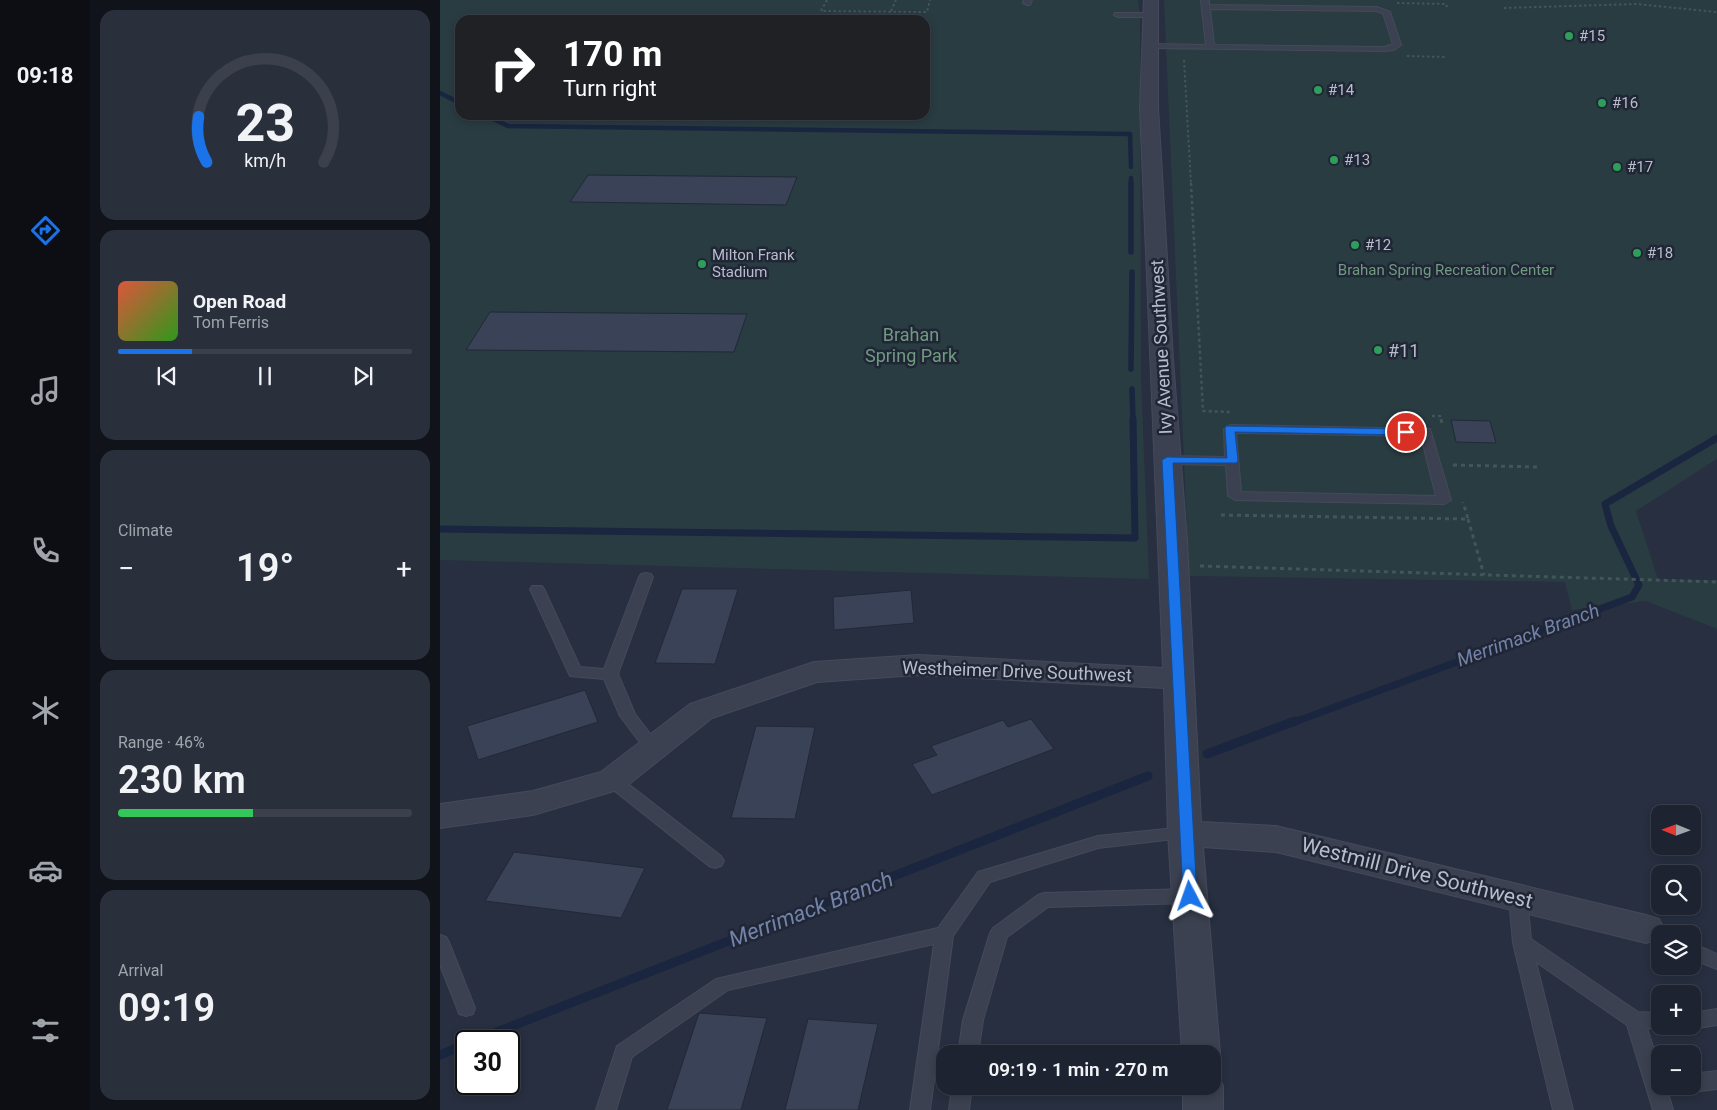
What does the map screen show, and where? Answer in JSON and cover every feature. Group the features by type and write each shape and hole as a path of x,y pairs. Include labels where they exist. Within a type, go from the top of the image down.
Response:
{"street":[{"name":"Ivy Avenue Southwest","path":"1151,7 1149,108 1151,164 1179,678 1185,832 1200,1045"},
{"name":"Westheimer Drive Southwest","path":"440,816 533,803 612,780 701,710 814,672 918,665 1179,678"},
{"name":"Westmill Drive Southwest","path":"1185,832 1276,839 1651,931"},
{"path":"1203,1095 1203,1110"}],"lane":[{"path":"1151,46 1210,47 1384,49 1397,45 1386,12 1377,8 1205,4 1210,47"},
{"path":"1118,14 1151,7"},
{"path":"1230,429 1426,432 1444,500 1235,496 1232,461 1230,429"},
{"path":"1167,460 1232,461"},
{"path":"646,577 610,674 628,716 653,748"},
{"path":"537,589 575,672 610,674"},
{"path":"612,780 716,861"},
{"path":"920,1110 944,934 984,877 1098,842 1185,832"},
{"path":"969,1045 973,1020 999,933 1044,900 1190,896"},
{"path":"1518,898 1522,943 1563,1110"},
{"path":"606,1110 624,1052 722,984 944,934"},
{"path":"440,942 466,1008"},
{"path":"1522,943 1635,1020 1651,1021"},
{"path":"1701,954 1717,962"},
{"path":"1701,1020 1717,1017"},
{"path":"1635,1020 1651,1067"},
{"path":"1701,1082 1717,1080"},
{"path":"958,1110 960,1095"},
{"path":"1660,1095 1663,1110"}],"path":[{"path":"827,0 821,11 927,12 930,0"},
{"path":"891,11 896,0"},
{"path":"1390,3 1446,4 1447,7"},
{"path":"1504,8 1637,4 1717,12"},
{"path":"1184,56 1203,411 1233,412"},
{"path":"1430,416 1440,416 1444,433"},
{"path":"1451,457 1456,474"},
{"path":"1453,465 1538,467"},
{"path":"1463,501 1484,575"},
{"path":"1221,515 1468,519"},
{"path":"1192,566 1717,582"}],"green space":[{"name":"Brahan Spring Park","path":"440,0 1138,0 1140,15 1141,377 1149,579 440,560"},
{"name":"Brahan Spring Recreation Center","path":"1164,0 1717,0 1717,459 1636,511 1658,579 1717,580 1717,629 1646,601 1572,610 1565,582 1189,576"}],"building":[{"path":"588,175 797,177 786,205 570,202"},
{"path":"490,312 747,314 734,352 466,350"},
{"path":"1451,420 1490,421 1496,443 1456,442"},
{"path":"682,589 738,589 715,664 655,663"},
{"path":"911,590 914,623 834,630 833,597"},
{"path":"585,690 598,722 478,760 467,726"},
{"path":"1031,719 1054,749 932,795 912,764 937,755 931,746 1003,720 1008,727"},
{"path":"756,726 815,727 795,819 731,818"},
{"path":"514,852 645,868 621,918 485,901"},
{"path":"699,1013 767,1018 741,1110 667,1110"},
{"path":"808,1019 878,1024 858,1110 785,1110"}],"waterway":[{"path":"440,93 455,100"},
{"path":"495,120 508,126 1130,134 1131,167"},
{"path":"1131,178 1131,252"},
{"path":"1131,369 1132,272"},
{"path":"1132,389 1133,420"},
{"path":"440,529 1135,538 1133,419"},
{"name":"Merrimack Branch","path":"1292,723 1632,597 1639,585 1611,526 1605,504 1717,438"},
{"name":"Merrimack Branch","path":"1207,754 1295,721"},
{"name":"Merrimack Branch","path":"502,1030 1148,776"},
{"name":"Merrimack Branch","path":"440,1055 455,1049"}],"place":[{"name":"#15","path":"1569,36"},
{"name":"#14","path":"1318,90"},
{"name":"#16","path":"1602,103"},
{"name":"#13","path":"1334,160"},
{"name":"#17","path":"1617,167"},
{"name":"#12","path":"1355,245"},
{"name":"#18","path":"1637,253"},
{"name":"Milton Frank Stadium","path":"702,264"},
{"name":"#11","path":"1378,350"}],"route":[{"path":"1190,896 1185,832 1173,542 1167,460 1232,461 1230,429 1406,432"}]}
